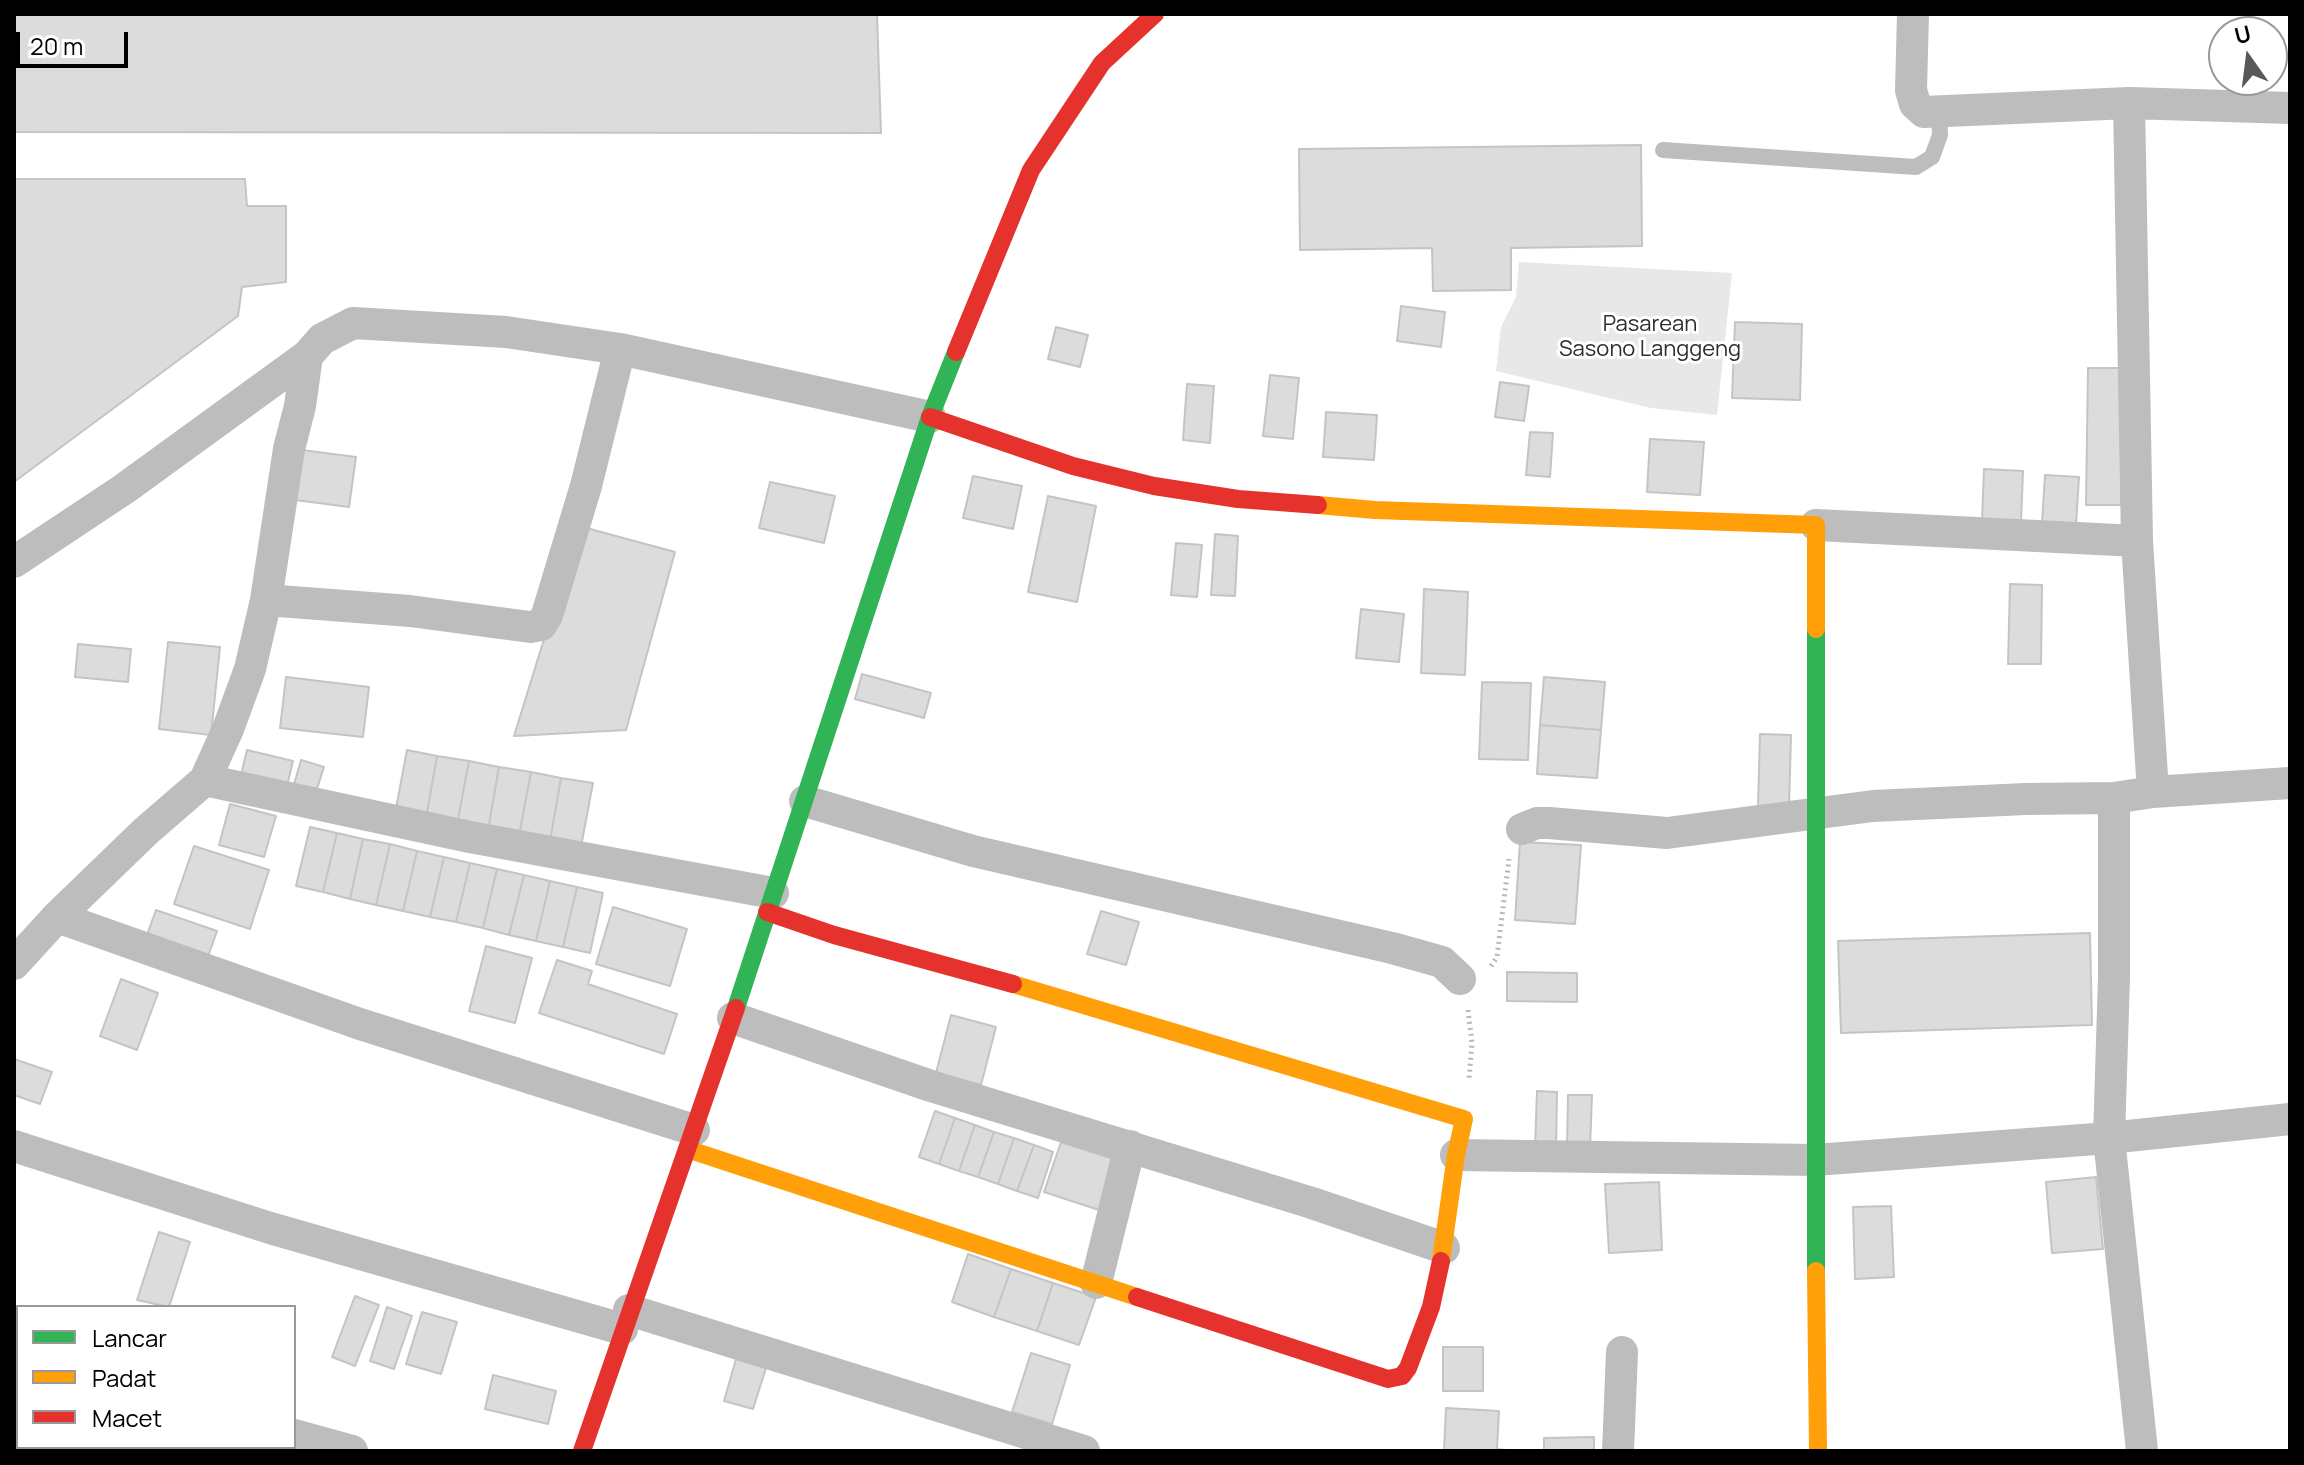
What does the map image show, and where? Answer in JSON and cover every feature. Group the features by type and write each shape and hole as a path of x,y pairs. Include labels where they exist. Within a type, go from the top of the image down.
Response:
{"street":[{"path":"582,1451 733,1018 930,417 1031,170 1102,63 1155,14"},
{"path":"1913,14 1912,98 1919,110 2129,103 2290,108"},
{"path":"2129,103 2137,541 2153,792"},
{"path":"14,562 124,489 307,356 322,339 353,323 506,332 620,349 930,417 1073,466 1154,486 1238,499 1375,510 1816,525 2137,541"},
{"path":"266,600 410,611 530,627 541,625 547,615 586,486 620,349"},
{"path":"14,964 57,917 146,831 205,780 250,669 266,600 307,356"},
{"path":"1816,525 1818,1451"},
{"path":"57,917 1096,1283 1388,1379 1402,1376 1411,1361 1431,1307 1444,1248 1464,1119 972,972 834,935 770,902 205,780"},
{"path":"1522,829 1537,823 1549,823 1667,833 1873,806 2114,798 2153,792 2290,783"},
{"path":"2114,798 2114,977 2109,1138 2142,1451"},
{"path":"805,801 973,851 1442,962 1460,979"},
{"path":"733,1018 931,1086 1312,1203 1444,1248"},
{"path":"1456,1155 1815,1160 2109,1138 2290,1119"},
{"path":"14,1146 270,1228 626,1320 1084,1451"},
{"path":"1096,1283 1130,1146"},
{"path":"1618,1451 1622,1352"},
{"path":"296,1436 352,1451"}],"lane":[{"path":"1663,150 1916,167 1932,157 1940,135 1939,111"}],"path":[{"path":"1464,1119 1472,1043 1471,1024 1460,979 1486,970 1496,962 1511,847 1522,829"}],"green space":[{"name":"Pasarean Sasono Langgeng","path":"1519,262 1732,273 1717,415 1651,408 1496,371 1501,327 1516,297"}],"building":[{"path":"14,14 877,14 881,133 14,132"},
{"path":"1641,145 1642,246 1511,248 1511,290 1433,291 1432,248 1300,250 1299,149"},
{"path":"14,179 245,179 247,206 286,206 286,282 242,287 238,316 14,482"},
{"path":"1401,306 1445,312 1441,347 1397,341"},
{"path":"1735,322 1802,324 1800,400 1732,398"},
{"path":"1056,327 1088,335 1080,367 1048,359"},
{"path":"2088,368 2123,368 2121,505 2086,505"},
{"path":"1270,375 1299,378 1293,439 1263,436"},
{"path":"1500,382 1529,386 1524,421 1495,417"},
{"path":"1187,384 1214,386 1210,443 1183,440"},
{"path":"1326,412 1377,415 1374,460 1323,457"},
{"path":"1530,432 1553,433 1550,477 1526,475"},
{"path":"1650,439 1704,442 1700,495 1647,492"},
{"path":"302,450 356,457 349,507 295,500"},
{"path":"1984,469 2023,471 2021,522 1982,521"},
{"path":"2045,475 2079,477 2076,525 2042,523"},
{"path":"973,476 1022,486 1013,529 963,518"},
{"path":"770,482 835,496 824,543 759,528"},
{"path":"1048,496 1096,506 1077,602 1028,592"},
{"path":"579,526 675,552 626,730 514,736"},
{"path":"1215,534 1238,536 1235,596 1211,595"},
{"path":"1176,543 1202,545 1197,597 1171,595"},
{"path":"2010,584 2042,585 2041,664 2008,664"},
{"path":"1424,589 1468,592 1465,675 1421,673"},
{"path":"1361,609 1404,614 1399,662 1356,658"},
{"path":"168,642 220,647 211,735 159,729"},
{"path":"78,644 131,649 128,682 75,677"},
{"path":"862,674 931,693 924,718 855,699"},
{"path":"286,677 369,687 363,737 280,728"},
{"path":"1544,677 1605,682 1601,730 1540,725"},
{"path":"1482,682 1531,683 1528,760 1479,759"},
{"path":"1540,725 1601,730 1597,778 1537,774"},
{"path":"1760,734 1791,735 1789,808 1758,807"},
{"path":"247,750 293,761 286,790 240,779"},
{"path":"407,750 437,756 425,824 394,819"},
{"path":"437,756 469,761 456,830 425,824"},
{"path":"301,760 324,767 313,801 291,795"},
{"path":"469,761 499,767 487,836 456,830"},
{"path":"499,767 531,772 518,841 487,836"},
{"path":"531,772 561,778 549,847 518,841"},
{"path":"561,778 593,783 580,852 549,847"},
{"path":"230,804 276,816 264,857 219,845"},
{"path":"310,827 337,833 323,892 296,886"},
{"path":"337,833 363,839 350,899 323,892"},
{"path":"363,839 390,844 376,905 350,899"},
{"path":"1520,842 1581,845 1575,924 1515,920"},
{"path":"390,844 417,851 403,911 376,905"},
{"path":"194,846 269,870 250,929 174,904"},
{"path":"417,851 444,857 430,917 403,911"},
{"path":"444,857 470,863 456,922 430,917"},
{"path":"470,863 497,869 483,928 456,922"},
{"path":"497,869 524,875 509,935 483,928"},
{"path":"524,875 550,881 536,941 509,935"},
{"path":"550,881 577,887 563,947 536,941"},
{"path":"577,887 603,893 590,953 563,947"},
{"path":"613,907 687,929 670,986 596,964"},
{"path":"156,910 217,931 205,965 144,943"},
{"path":"1101,911 1139,922 1126,965 1087,954"},
{"path":"2090,933 2092,1025 1841,1033 1838,941"},
{"path":"486,946 532,958 515,1023 469,1011"},
{"path":"557,960 592,971 588,984 677,1014 664,1054 539,1013"},
{"path":"1507,972 1577,973 1577,1002 1507,1001"},
{"path":"121,979 158,993 137,1050 100,1036"},
{"path":"951,1015 996,1027 981,1085 936,1073"},
{"path":"14,1059 52,1072 40,1104 14,1095"},
{"path":"1537,1091 1557,1092 1556,1149 1535,1148"},
{"path":"1568,1095 1592,1095 1590,1148 1567,1148"},
{"path":"935,1111 955,1118 939,1164 919,1157"},
{"path":"955,1118 975,1125 959,1171 939,1164"},
{"path":"975,1125 994,1132 978,1177 959,1171"},
{"path":"994,1132 1014,1138 998,1184 978,1177"},
{"path":"1014,1138 1034,1145 1017,1191 998,1184"},
{"path":"1061,1142 1116,1160 1099,1210 1044,1192"},
{"path":"1034,1145 1053,1152 1038,1198 1017,1191"},
{"path":"2096,1177 2103,1249 2052,1253 2046,1182"},
{"path":"1659,1182 1662,1250 1609,1253 1605,1184"},
{"path":"1891,1206 1894,1277 1855,1279 1853,1207"},
{"path":"159,1232 190,1242 170,1305 137,1300"},
{"path":"968,1254 1011,1269 994,1317 952,1302"},
{"path":"1011,1269 1053,1283 1037,1331 994,1317"},
{"path":"1053,1283 1096,1297 1079,1345 1037,1331"},
{"path":"355,1296 379,1305 355,1366 332,1357"},
{"path":"387,1307 412,1316 394,1369 370,1361"},
{"path":"422,1312 457,1322 441,1374 406,1364"},
{"path":"1443,1347 1483,1347 1483,1391 1443,1391"},
{"path":"1031,1353 1070,1365 1052,1424 1012,1412"},
{"path":"736,1359 766,1368 753,1409 724,1401"},
{"path":"493,1375 556,1391 548,1424 485,1409"},
{"path":"1446,1408 1499,1411 1497,1449 1515,1451 1444,1451"},
{"path":"1594,1437 1594,1451 1544,1451 1544,1438"}],"traffic: fast":[{"path":"736,1008 930,417 956,352"},
{"path":"1816,629 1816,1271"}],"traffic: slow":[{"path":"1318,505 1375,510 1816,525 1816,629"},
{"path":"1013,984 1464,1119 1441,1261"},
{"path":"687,1149 1137,1297"},
{"path":"1816,1271 1818,1451"}],"traffic: jam":[{"path":"956,352 1031,170 1102,63 1155,14"},
{"path":"930,417 1073,466 1154,486 1238,499 1318,505"},
{"path":"767,912 834,935 1013,984"},
{"path":"582,1451 736,1008"},
{"path":"1137,1297 1388,1379 1402,1376 1408,1368 1431,1307 1441,1261"}]}
